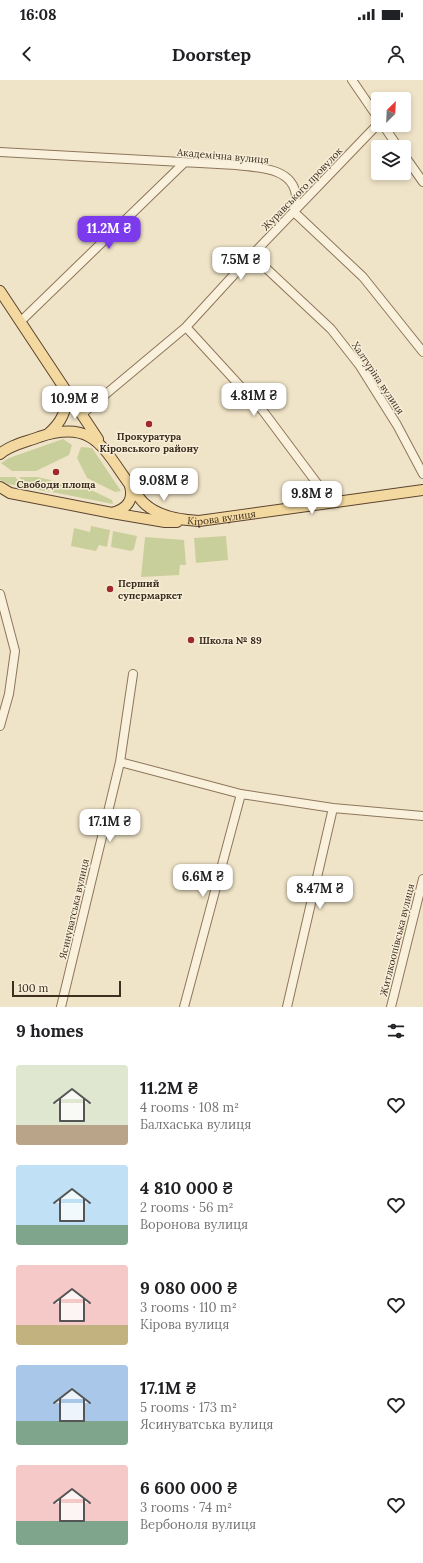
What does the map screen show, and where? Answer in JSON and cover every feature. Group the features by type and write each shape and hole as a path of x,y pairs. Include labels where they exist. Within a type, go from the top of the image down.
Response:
{"main road":[{"name":"Кірова вулиця","path":"0,291 129,484 144,504 154,510 168,516 199,521 423,490"},
{"name":"Кірова вулиця","path":"2,451 47,434 58,426 63,418 67,406 67,392"},
{"name":"Кірова вулиця","path":"47,434 78,432 89,436 104,448"},
{"path":"112,513 119,511 130,502 132,494 129,484"},
{"path":"0,488 10,493"},
{"path":"0,491 165,522 199,521"}],"street":[{"path":"352,80 371,108"},
{"name":"Журавського провулок","path":"82,414 186,327 252,255 371,131"},
{"name":"Академічна вулиця","path":"0,152 267,169 282,173 292,186 296,195 294,212"},
{"path":"20,322 184,163"},
{"path":"411,165 423,182"},
{"path":"294,212 364,277 423,352"},
{"name":"Халтуріна вулиця","path":"252,255 331,329 360,366 398,425 423,474"},
{"path":"186,327 262,412 331,502"},
{"path":"0,594 15,651 9,694 0,726"},
{"name":"Ясинуватська вулиця","path":"61,1007 120,762 133,674"},
{"path":"120,762 240,794 333,808 423,816"},
{"path":"184,1007 240,794"},
{"path":"287,1007 333,808"},
{"name":"Житлкоопівська вулиця","path":"391,1007 423,879"}],"green space":[{"path":"63,439 72,445 69,455 36,471 12,471 1,463 9,458"},
{"path":"81,447 92,448 121,491 115,492 87,478 77,458"},
{"path":"0,477 15,477 25,487 8,484 0,480"},
{"path":"19,477 37,477 51,480 49,492 29,488"},
{"path":"54,481 85,487 112,500 113,504 52,492"},
{"path":"91,526 110,530 107,547 99,545 96,551 71,546 74,528 90,532"},
{"path":"113,531 137,536 134,549 131,551 111,547"},
{"path":"226,536 228,560 196,563 194,538"},
{"path":"145,537 184,540 186,565 180,565 179,575 141,577"}],"place":[{"name":"Прокуратура Кіровського району","path":"149,424"},
{"name":"Свободи площа","path":"56,472"},
{"name":"Перший супермаркет","path":"110,589"},
{"name":"Школа № 89","path":"191,640"}]}
